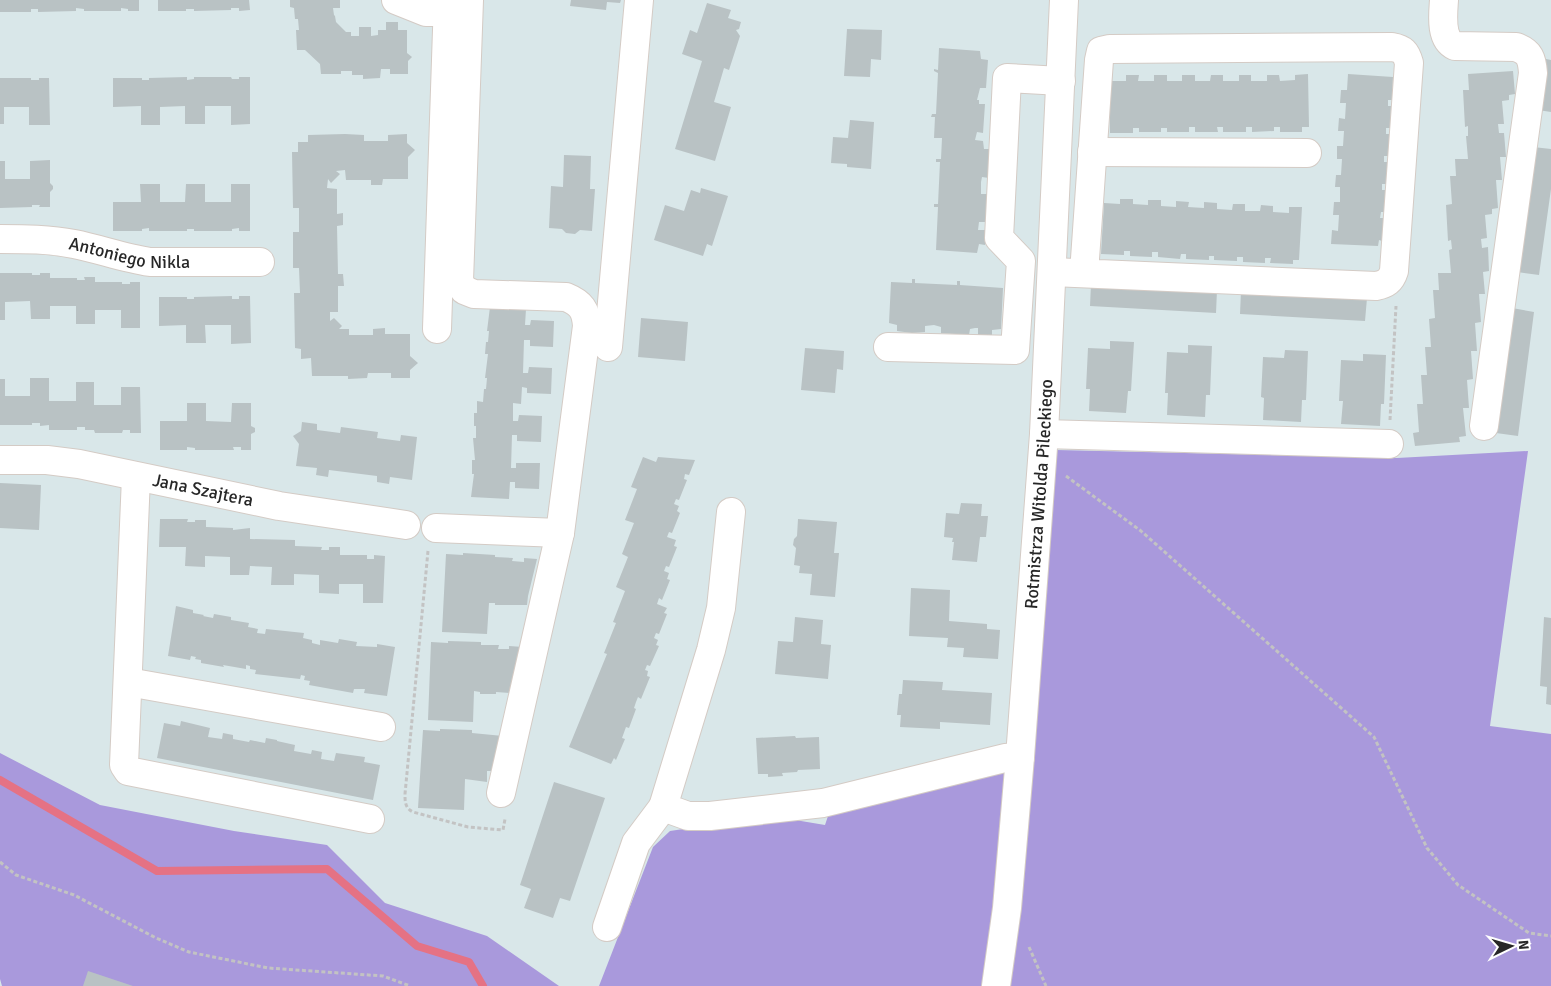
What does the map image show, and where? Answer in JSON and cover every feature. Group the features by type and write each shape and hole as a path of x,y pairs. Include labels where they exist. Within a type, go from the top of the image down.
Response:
{"street":[{"path":"396,0 426,12 455,4"},
{"path":"608,347 639,0"},
{"name":"Rotmistrza Witolda Pileckiego","path":"996,986 1007,908 1043,446 1064,0"},
{"path":"1444,0 1444,29 1445,38 1448,43 1454,46 1516,47 1525,51 1532,59 1534,73 1484,426"},
{"path":"437,329 455,4"},
{"path":"455,4 459,280 464,290 474,294 566,297 582,306 586,314 587,326 560,533 501,793"},
{"path":"1052,272 1384,285 1392,279 1394,271 1409,63 1407,53 1402,49 1392,46 1110,49 1101,51 1098,60 1084,273"},
{"path":"888,347 1014,350 1021,261 999,238 1007,78 1061,81"},
{"path":"1092,152 1307,153"},
{"name":"Antoniego Nikla","path":"0,239 57,241 76,244 133,260 150,262 260,262"},
{"path":"1043,446 1389,444"},
{"name":"Jana Szajtera","path":"0,460 47,460 79,464 279,506 406,525"},
{"path":"136,477 124,765 128,771 370,819"},
{"path":"607,926 636,843 663,807 711,650 721,608 730,512"},
{"path":"436,528 560,533"},
{"path":"128,682 381,727"},
{"path":"663,807 688,816 710,816 823,803 1005,758 1020,757"}],"path":[{"path":"1389,444 1397,289 1392,279"},
{"path":"1043,446 1374,737 1427,848 1458,885 1529,933 1551,936"},
{"path":"436,528 429,536 405,794 406,803 408,809 421,815 468,827 502,830 508,806 501,793"},
{"path":"0,862 16,875 74,895 156,938 189,952 268,968 382,976 410,986"}],"shaded area":[{"path":"1056,450 1397,458 1528,451 1490,726 1551,734 1551,986 1006,986"},
{"path":"0,753 100,805 234,831 327,845 385,903 487,936 559,986 2,986 0,979"},
{"path":"1002,771 1011,774 988,986 599,986 653,847 670,831 771,816 825,825 828,816"}],"building":[{"path":"0,0 139,0 139,11 128,11 128,9 121,8 121,11 84,11 84,9 76,8 76,11 38,12 38,9 31,9 31,12 0,12"},
{"path":"158,0 249,0 250,10 239,11 239,8 231,8 231,10 194,11 194,9 186,9 186,11 158,11"},
{"path":"290,0 340,0 340,8 333,8 336,22 346,32 351,32 351,36 359,36 359,27 371,27 371,36 378,35 378,30 386,30 386,22 398,22 398,30 407,30 407,53 412,57 408,61 408,74 390,74 390,69 381,69 380,78 363,79 363,75 352,75 352,71 341,71 341,74 321,74 320,64 305,50 297,50 296,30 299,30 298,19 295,19 294,8 290,7"},
{"path":"571,0 621,0 620,3 607,2 606,10 570,6"},
{"path":"707,3 731,10 728,18 741,22 739,29 736,30 740,36 729,70 724,68 714,102 731,107 715,161 675,149 702,61 682,54 690,30 697,33"},
{"path":"847,29 882,30 881,60 871,59 870,77 844,76"},
{"path":"939,48 980,51 981,59 988,60 986,88 980,88 977,100 979,100 979,104 985,104 983,133 977,132 975,140 983,141 984,149 990,149 989,178 982,177 981,182 981,194 988,194 988,210 986,210 986,222 979,222 978,230 985,230 985,245 979,244 977,253 936,250 938,207 934,207 934,204 938,204 940,162 936,162 936,159 941,159 942,138 934,138 935,117 931,117 932,114 936,114 938,73 934,69 938,70"},
{"path":"1546,59 1551,60 1551,112 1538,110"},
{"path":"1513,71 1515,94 1509,95 1509,100 1502,101 1504,124 1498,124 1499,133 1504,133 1506,157 1500,157 1502,180 1496,180 1498,208 1492,209 1492,214 1485,215 1487,238 1481,239 1482,248 1488,247 1489,271 1483,272 1485,294 1479,294 1481,322 1475,323 1477,351 1471,351 1473,379 1467,380 1469,408 1463,408 1466,436 1459,437 1460,442 1415,446 1413,433 1419,432 1417,404 1423,404 1421,375 1427,375 1425,347 1431,347 1429,319 1435,318 1433,290 1439,290 1438,273 1451,273 1449,250 1452,249 1451,240 1448,241 1446,205 1452,204 1450,176 1456,176 1455,159 1468,159 1466,136 1468,136 1468,126 1465,127 1463,90 1469,90 1468,74"},
{"path":"1308,74 1309,127 1302,127 1302,132 1280,132 1280,127 1274,127 1274,131 1252,132 1252,127 1246,127 1246,132 1223,132 1223,127 1217,127 1218,132 1195,132 1195,127 1189,127 1189,132 1167,132 1167,128 1161,128 1161,132 1139,132 1139,128 1133,128 1133,133 1110,133 1110,81 1126,81 1126,75 1139,75 1138,81 1154,81 1154,75 1167,75 1167,81 1182,81 1182,75 1195,75 1195,81 1210,81 1211,75 1223,75 1223,81 1239,81 1239,75 1251,75 1251,81 1267,81 1267,75 1279,75 1280,81 1295,80 1295,75"},
{"path":"1348,74 1393,77 1392,100 1388,100 1388,106 1391,106 1390,128 1386,128 1386,134 1390,134 1388,156 1384,156 1384,162 1388,162 1386,184 1382,184 1382,190 1386,190 1384,212 1381,212 1380,218 1384,218 1382,241 1379,240 1378,246 1331,244 1332,230 1338,231 1339,215 1333,215 1334,202 1340,202 1340,187 1335,187 1336,175 1341,175 1342,159 1337,159 1337,146 1343,146 1344,131 1338,131 1339,118 1345,119 1346,103 1340,103 1341,90 1347,90"},
{"path":"187,77 187,80 194,79 194,77 231,77 232,79 239,79 239,77 250,77 250,124 231,125 231,106 205,106 205,124 185,124 185,106 160,107 160,125 141,125 141,106 113,107 113,78 142,78 142,80 149,80 149,78"},
{"path":"0,78 31,78 31,80 39,80 39,78 49,78 50,125 29,125 29,107 4,107 4,124 0,124"},
{"path":"850,120 874,122 871,169 847,167 847,164 831,163 833,137 848,138"},
{"path":"407,134 407,143 415,150 408,157 408,179 383,179 382,185 371,185 371,180 346,180 345,170 336,171 340,174 331,183 328,179 327,188 337,189 337,214 343,213 343,225 337,226 338,274 343,274 344,286 338,286 338,312 330,312 330,321 334,318 342,326 339,329 349,329 349,335 373,335 373,329 385,328 385,334 410,334 410,356 418,363 410,370 410,378 391,378 391,373 368,373 367,378 348,379 348,376 312,376 311,358 301,359 301,349 295,348 294,293 300,293 299,268 293,268 293,232 299,232 299,208 293,208 292,152 298,152 298,142 308,142 308,135 364,135 364,141 388,141 388,135"},
{"path":"1533,147 1551,149 1551,189 1539,275 1517,272"},
{"path":"564,155 591,156 590,189 595,189 592,231 580,230 575,234 566,233 562,229 549,228 551,186 563,187"},
{"path":"50,160 50,183 53,189 50,192 50,207 32,205 32,207 0,208 0,161 5,161 5,179 30,179 30,161"},
{"path":"140,184 160,184 160,202 185,202 186,184 205,184 205,202 231,202 231,184 250,184 250,231 239,231 239,228 232,229 232,231 194,231 194,229 187,229 187,231 149,231 149,228 142,229 142,231 113,231 113,202 141,202"},
{"path":"701,188 728,196 712,246 707,244 703,256 654,240 665,205 684,211 691,190 700,193"},
{"path":"1120,199 1133,199 1133,204 1148,205 1148,200 1161,200 1161,206 1176,207 1176,201 1189,202 1188,207 1204,208 1204,202 1217,203 1217,209 1232,210 1233,204 1245,204 1245,211 1260,211 1261,205 1273,206 1273,212 1289,213 1289,207 1302,207 1299,260 1293,260 1293,264 1270,263 1271,258 1265,258 1265,263 1243,262 1243,257 1237,257 1237,261 1214,260 1214,256 1209,256 1209,260 1186,259 1186,254 1181,254 1180,259 1158,257 1158,252 1152,252 1152,257 1130,256 1130,251 1124,251 1124,255 1101,254 1104,203 1120,204"},
{"path":"0,273 32,273 32,275 40,275 40,273 50,273 50,278 77,278 77,280 85,280 84,277 95,277 95,282 122,282 122,284 130,284 130,282 140,282 140,328 121,328 121,310 95,310 95,324 76,324 76,306 50,306 50,319 31,319 30,301 5,302 5,320 0,320"},
{"path":"912,279 915,279 915,283 957,285 957,281 960,281 960,285 1003,288 1001,329 992,330 992,336 978,335 978,328 970,329 969,335 941,333 941,327 934,325 925,326 925,332 897,331 897,325 889,323 891,282 912,283"},
{"path":"1091,284 1217,290 1216,313 1090,306"},
{"path":"1241,291 1367,298 1365,321 1240,314"},
{"path":"232,296 232,299 239,299 239,296 250,296 251,343 231,344 231,325 205,325 206,343 186,343 186,325 159,326 159,297 187,297 187,299 194,299 194,297"},
{"path":"490,307 526,309 525,325 530,325 531,320 554,321 553,347 530,346 530,340 524,340 523,373 528,373 529,367 552,368 551,394 527,393 527,388 522,387 521,404 513,403 513,421 518,421 519,415 542,416 541,442 517,441 517,435 512,435 511,468 516,468 516,463 540,463 539,489 515,488 515,482 510,482 509,499 471,497 474,474 472,474 472,460 475,460 473,438 476,438 474,413 477,413 477,401 483,402 484,389 486,389 487,378 485,378 488,354 485,354 486,342 488,342 489,331 487,331"},
{"path":"1512,308 1534,312 1518,436 1496,433"},
{"path":"641,318 688,322 685,361 638,357"},
{"path":"1110,341 1134,342 1131,391 1128,391 1126,413 1089,411 1090,389 1086,389 1088,348 1110,349"},
{"path":"1188,345 1212,346 1210,395 1206,395 1205,417 1167,415 1168,393 1165,393 1167,352 1188,353"},
{"path":"805,348 844,351 843,370 837,369 835,393 801,390"},
{"path":"1285,350 1308,351 1306,400 1302,400 1301,422 1263,420 1264,398 1261,397 1263,357 1284,358"},
{"path":"1363,354 1386,355 1384,404 1381,404 1380,426 1341,424 1343,401 1339,401 1341,360 1363,361"},
{"path":"30,378 49,378 49,401 76,401 76,382 94,382 94,405 121,405 121,387 140,387 141,433 130,433 130,430 123,430 122,433 95,433 94,430 85,430 85,427 77,427 77,430 49,430 49,425 40,426 40,423 32,423 32,425 0,425 0,379 5,379 5,396 30,396"},
{"path":"187,403 206,403 206,421 231,422 232,403 251,403 251,426 255,428 255,432 251,434 251,450 241,450 241,447 233,447 234,450 195,450 195,448 187,447 187,450 160,450 160,421 187,421"},
{"path":"302,422 317,424 317,430 340,433 341,427 378,432 377,438 400,441 401,435 417,437 412,480 390,477 389,484 377,482 377,476 329,470 328,477 316,475 317,468 296,466 299,444 293,436 301,431"},
{"path":"643,457 656,462 658,457 695,460 689,475 685,474 684,479 687,480 679,500 676,499 674,504 679,506 677,511 680,513 672,533 669,532 667,537 676,540 674,546 677,547 669,567 666,566 664,571 669,573 667,579 670,580 662,600 659,598 657,604 667,608 664,613 667,614 659,634 656,633 654,638 658,640 656,645 659,646 650,666 647,665 645,670 648,671 647,676 650,677 641,699 638,697 634,708 636,709 629,728 626,727 622,738 625,739 616,760 614,758 611,764 569,747 607,654 604,653 616,623 613,622 625,591 616,587 628,557 622,554 634,523 625,520 637,489 631,487"},
{"path":"0,483 41,485 39,530 0,528"},
{"path":"961,503 982,504 981,516 988,516 986,537 980,537 977,562 952,560 953,538 944,537 946,513 959,514"},
{"path":"160,519 188,519 187,522 206,520 206,527 233,528 233,530 250,528 250,539 295,540 295,546 322,547 321,550 329,550 329,547 340,547 340,555 367,555 367,559 374,559 374,555 385,556 383,603 363,603 363,584 339,584 339,594 319,593 319,575 294,574 294,585 271,585 272,567 250,566 249,575 230,575 230,557 205,556 205,567 185,566 186,547 159,547"},
{"path":"798,519 837,522 834,553 839,553 835,597 810,595 812,574 799,573 800,566 794,565 796,548 793,545 794,539 797,536"},
{"path":"463,553 495,555 495,557 513,558 512,561 524,562 524,558 537,559 527,605 495,605 495,603 489,603 487,634 442,632 446,554 463,555"},
{"path":"911,588 950,590 949,621 987,624 987,629 1000,630 998,659 963,657 964,648 947,647 948,638 909,636"},
{"path":"176,606 193,610 193,613 203,616 213,618 214,614 231,617 231,620 249,623 248,627 258,629 257,633 265,634 266,629 304,633 303,638 312,640 312,643 320,645 320,640 338,643 339,639 357,642 356,646 377,647 377,644 395,647 387,696 364,693 365,689 354,689 353,693 309,685 310,681 304,680 305,676 301,675 300,679 255,674 256,670 250,669 250,666 246,665 246,669 223,665 224,667 201,663 201,660 191,656 190,660 168,656"},
{"path":"795,617 823,620 821,644 831,645 828,679 775,674 778,641 793,642"},
{"path":"1544,617 1551,618 1551,705 1546,704 1547,687 1540,686"},
{"path":"448,641 481,642 481,645 499,645 498,649 509,649 509,646 523,647 512,693 480,694 480,692 474,691 473,722 428,720 431,642 448,643"},
{"path":"903,680 943,682 942,690 992,693 990,725 940,722 940,729 900,727 901,715 897,715 899,694 902,694"},
{"path":"181,721 210,728 208,737 222,739 223,733 233,735 233,739 249,742 250,740 265,743 266,738 277,740 295,745 294,751 311,754 312,750 322,752 321,759 334,761 336,753 365,757 364,762 380,765 373,800 157,758 164,723 180,726"},
{"path":"440,729 472,730 472,733 503,736 494,771 487,771 487,782 465,779 464,810 418,808 423,730 440,731"},
{"path":"795,736 796,738 819,737 820,769 782,773 783,776 768,777 768,774 758,774 756,738"},
{"path":"554,782 605,798 570,901 560,898 553,918 524,908 531,889 520,885"},
{"path":"88,971 133,986 83,986"}],"waterway":[{"path":"0,780 157,871 327,869 417,946 469,962 483,986"}]}
